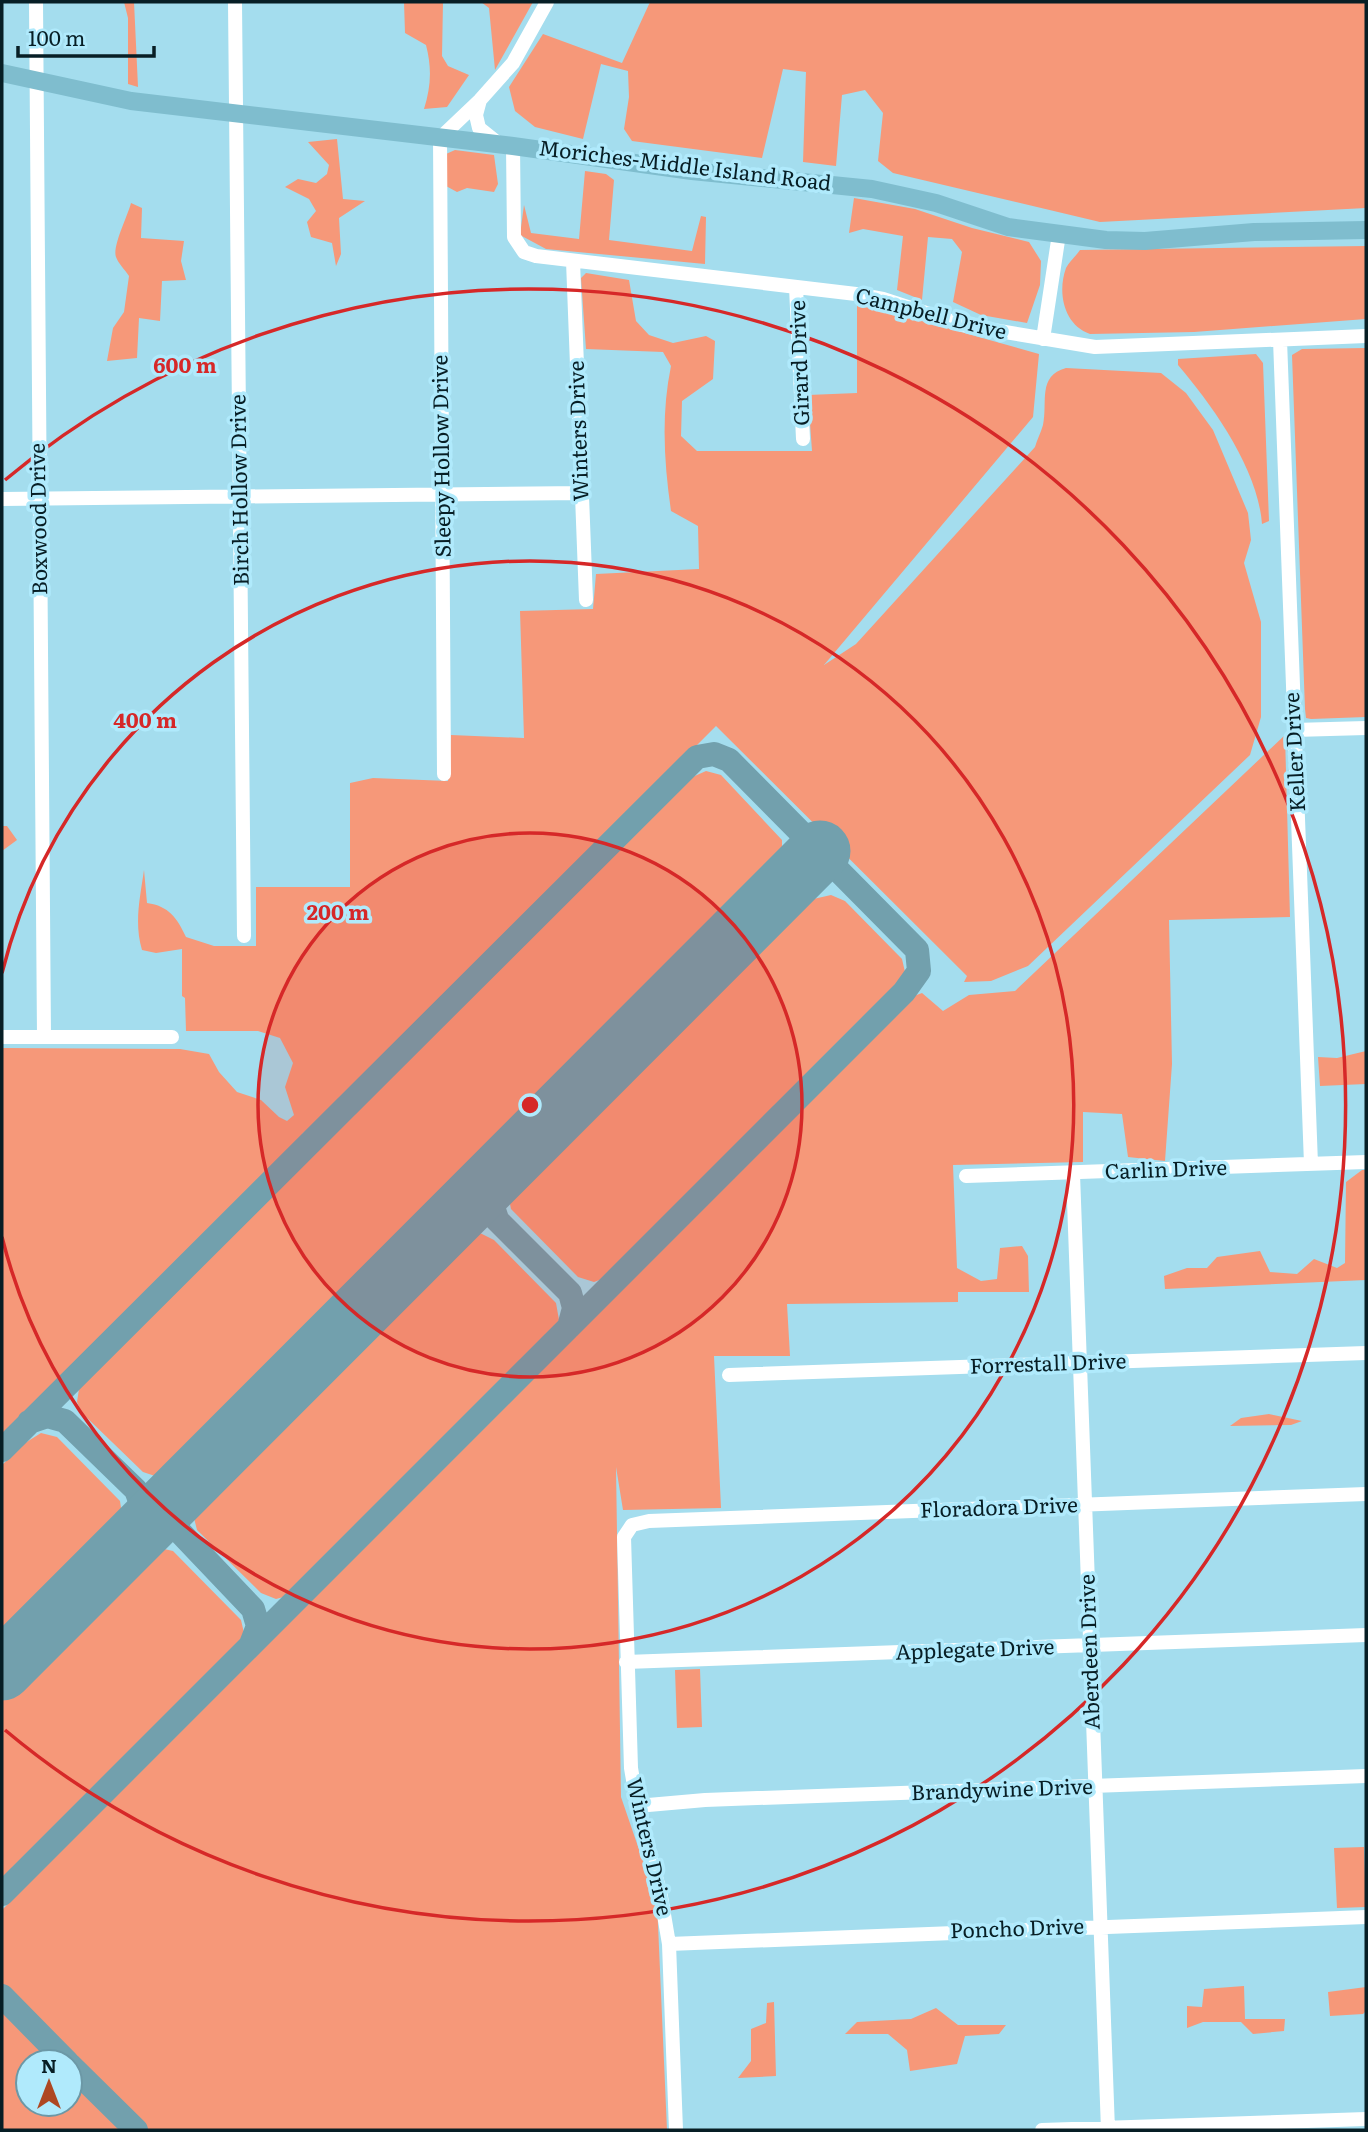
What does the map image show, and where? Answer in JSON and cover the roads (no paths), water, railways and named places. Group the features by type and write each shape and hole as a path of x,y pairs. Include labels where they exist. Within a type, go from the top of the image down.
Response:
{"main road":[{"name":"Moriches-Middle Island Road","path":"2,73 131,101 506,145 692,170 872,189 936,203 1008,227 1059,234 1145,242 1254,232 1366,230"}],"street":[{"name":"Boxwood Drive","path":"36,2 44,1037"},
{"name":"Birch Hollow Drive","path":"235,2 244,936"},
{"path":"440,138 480,100 513,63 547,2"},
{"path":"480,100 476,114 479,128 506,145"},
{"name":"Sleepy Hollow Drive","path":"440,138 444,774"},
{"name":"Campbell Drive","path":"506,145 516,245 523,252 536,256 883,299 963,326 1095,348 1366,336"},
{"path":"1043,339 1059,234"},
{"name":"Winters Drive","path":"573,261 586,600"},
{"name":"Girard Drive","path":"796,287 803,439"},
{"name":"Keller Drive","path":"1280,340 1311,1164"},
{"path":"2,499 582,493"},
{"path":"1294,730 1366,728"},
{"path":"2,1037 172,1037"},
{"name":"Carlin Drive","path":"966,1176 1366,1161"},
{"name":"Aberdeen Drive","path":"1073,1174 1108,2129"},
{"name":"Forrestall Drive","path":"729,1375 1366,1353"},
{"name":"Floradora Drive","path":"632,1525 649,1521 1366,1494"},
{"name":"Winters Drive","path":"632,1525 624,1537 631,1768 637,1806 660,1891 669,1944 676,2130"},
{"name":"Applegate Drive","path":"626,1662 1366,1635"},
{"name":"Brandywine Drive","path":"637,1806 705,1800 1366,1776"},
{"name":"Poncho Drive","path":"669,1944 1366,1917"},
{"path":"1042,2130 1366,2119"}]}
